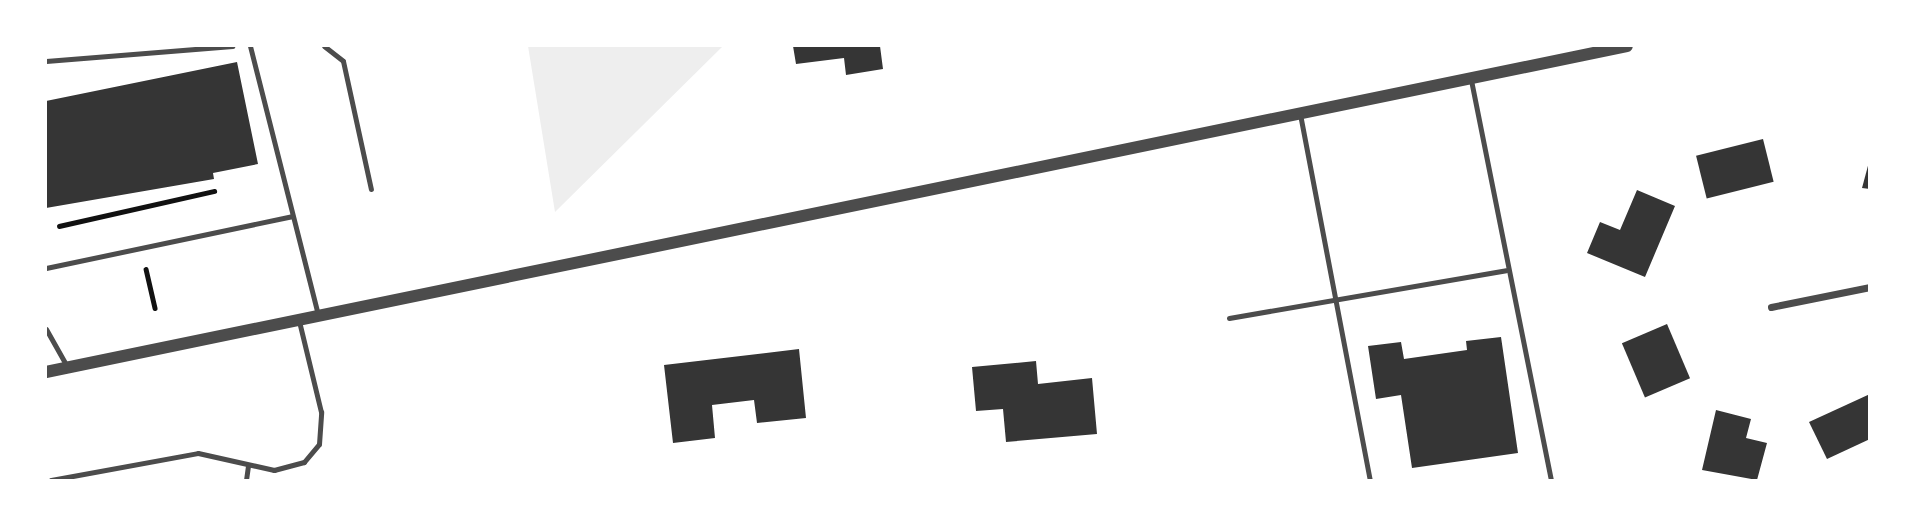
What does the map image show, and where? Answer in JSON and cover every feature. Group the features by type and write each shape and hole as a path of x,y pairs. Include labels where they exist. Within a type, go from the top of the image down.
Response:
{"street":[{"path":"46,372 1627,46"},
{"path":"1771,307 1870,287"}],"lane":[{"path":"46,61 232,46"},
{"path":"250,46 318,317"},
{"path":"324,46 343,61 371,189"},
{"path":"1471,80 1506,270 1551,481"},
{"path":"1300,114 1338,295 1370,481"},
{"path":"46,268 292,216"},
{"path":"1229,318 1338,295 1506,270"},
{"path":"51,481 198,453 274,470 304,463 319,444 321,412 299,321"},
{"path":"46,329 68,368"},
{"path":"246,481 248,465"}],"path":[{"path":"60,226 214,191"},
{"path":"146,269 155,308"}],"shaded area":[{"path":"528,46 723,46 555,212"}],"building":[{"path":"793,46 880,46 883,69 846,75 844,58 796,64"},
{"path":"237,62 258,164 213,173 214,179 46,208 46,101"},
{"path":"1763,139 1774,182 1707,198 1696,156"},
{"path":"1870,162 1870,189 1862,188"},
{"path":"1637,190 1675,206 1645,277 1587,253 1600,222 1620,230"},
{"path":"1667,324 1690,378 1645,397 1622,343"},
{"path":"1501,337 1518,453 1412,468 1401,395 1376,399 1368,346 1401,342 1404,359 1467,350 1466,341"},
{"path":"799,349 806,418 757,423 754,400 712,405 715,438 673,443 664,365"},
{"path":"1036,361 1038,384 1092,378 1097,434 1006,442 1003,409 976,411 972,367"},
{"path":"1870,394 1870,439 1827,459 1809,422"},
{"path":"1716,410 1751,419 1746,438 1767,443 1757,480 1702,470"}]}
